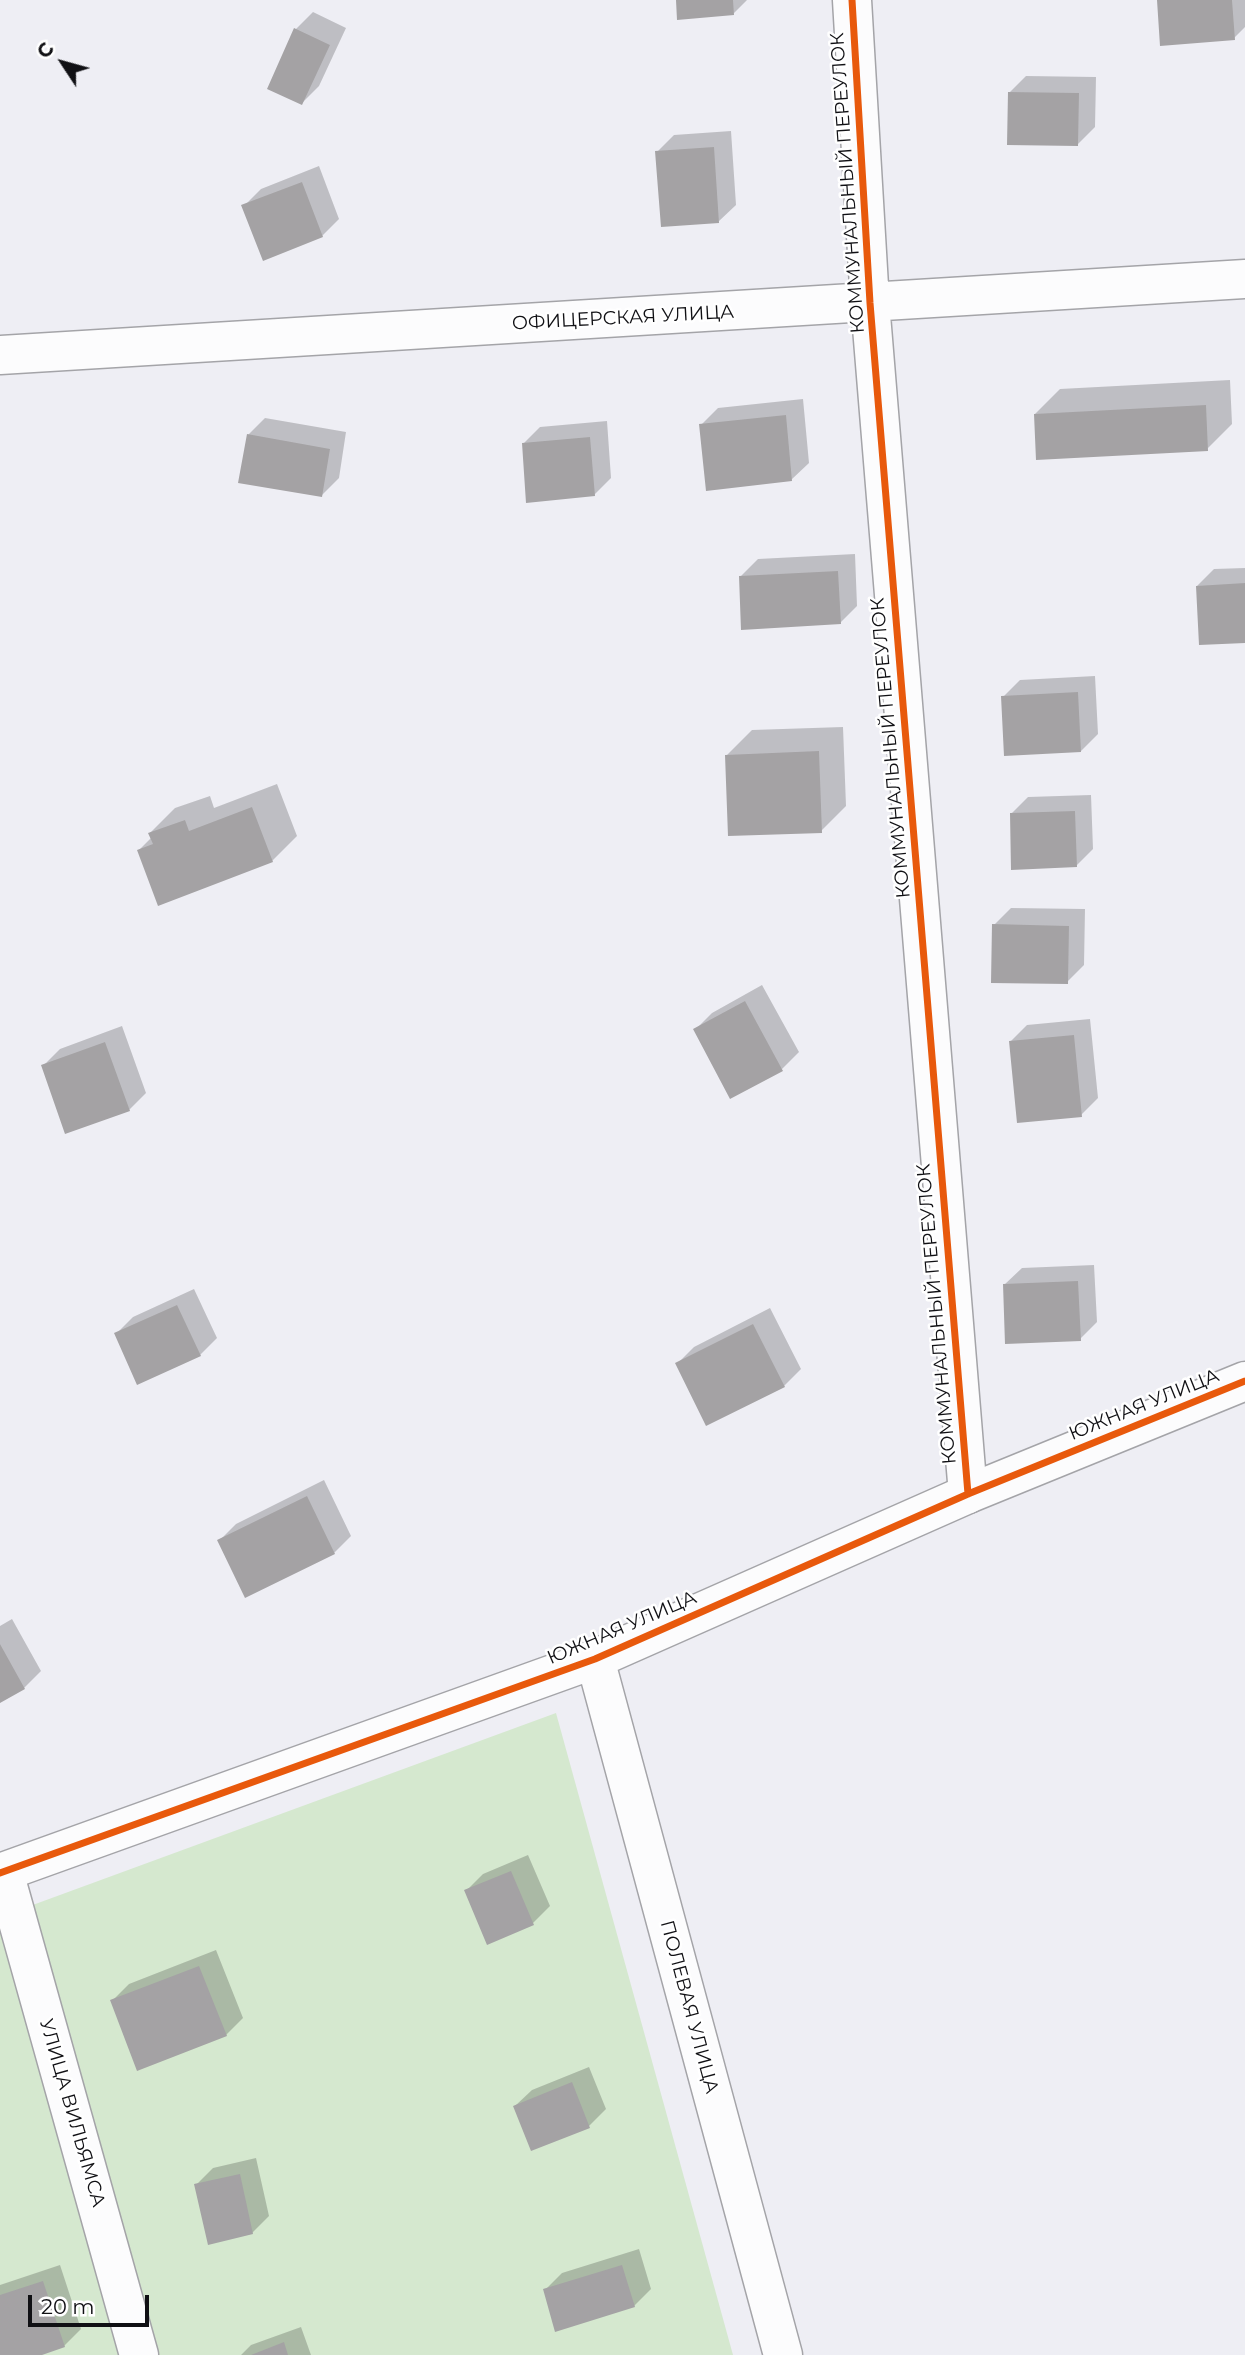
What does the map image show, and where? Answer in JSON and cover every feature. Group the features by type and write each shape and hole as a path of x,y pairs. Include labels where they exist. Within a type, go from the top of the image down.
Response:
{"street":[{"name":"КОММУНАЛЬНЫЙ ПЕРЕУЛОК","path":"852,0 870,303 968,1494"},
{"name":"ОФИЦЕРСКАЯ УЛИЦА","path":"0,355 1245,278"},
{"name":"ЮЖНАЯ УЛИЦА","path":"2,1873 595,1660 968,1494 1245,1381"},
{"name":"ПОЛЕВАЯ УЛИЦА","path":"595,1660 783,2355"},
{"name":"УЛИЦА ВИЛЬЯМСА","path":"2,1873 139,2355"}],"green space":[{"path":"556,1713 733,2355 0,2355 0,1917"}],"building":[{"path":"676,0 733,0 734,15 677,20"},
{"path":"1157,0 1232,0 1235,40 1160,46"},
{"path":"294,28 330,45 302,105 267,89"},
{"path":"1008,92 1079,93 1078,146 1007,145"},
{"path":"714,147 719,223 661,227 655,151"},
{"path":"302,182 323,237 263,261 241,205"},
{"path":"1206,405 1208,451 1036,460 1034,414"},
{"path":"786,415 792,481 706,491 699,424"},
{"path":"247,434 330,449 322,497 238,483"},
{"path":"590,437 595,496 526,503 522,443"},
{"path":"838,571 841,624 741,630 739,576"},
{"path":"1245,583 1245,643 1199,645 1196,586"},
{"path":"1078,692 1081,752 1004,756 1001,696"},
{"path":"819,751 822,833 728,836 725,755"},
{"path":"252,807 273,862 158,906 137,850 153,844 148,833 185,820 189,831"},
{"path":"1075,811 1077,867 1011,870 1010,813"},
{"path":"992,924 1069,926 1068,984 991,983"},
{"path":"745,1001 783,1071 730,1099 693,1029"},
{"path":"1074,1035 1082,1117 1017,1123 1009,1041"},
{"path":"105,1042 130,1111 65,1134 41,1065"},
{"path":"1078,1281 1081,1341 1005,1344 1003,1284"},
{"path":"177,1305 201,1356 137,1385 114,1333"},
{"path":"753,1324 785,1387 706,1426 675,1363"},
{"path":"307,1496 335,1554 245,1598 217,1540"},
{"path":"0,1644 25,1689 0,1703"},
{"path":"511,1871 534,1925 487,1945 464,1890"},
{"path":"199,1966 227,2036 137,2071 110,2000"},
{"path":"572,2082 590,2128 531,2151 513,2106"},
{"path":"240,2174 253,2234 208,2245 194,2184"},
{"path":"622,2265 635,2307 555,2332 543,2289"},
{"path":"43,2281 65,2347 42,2355 0,2355 0,2295"},
{"path":"284,2342 288,2355 251,2355"}],"cycle path":[{"path":"852,0 870,303 968,1494"},
{"path":"0,1873 595,1659 968,1494 1245,1381"}]}
